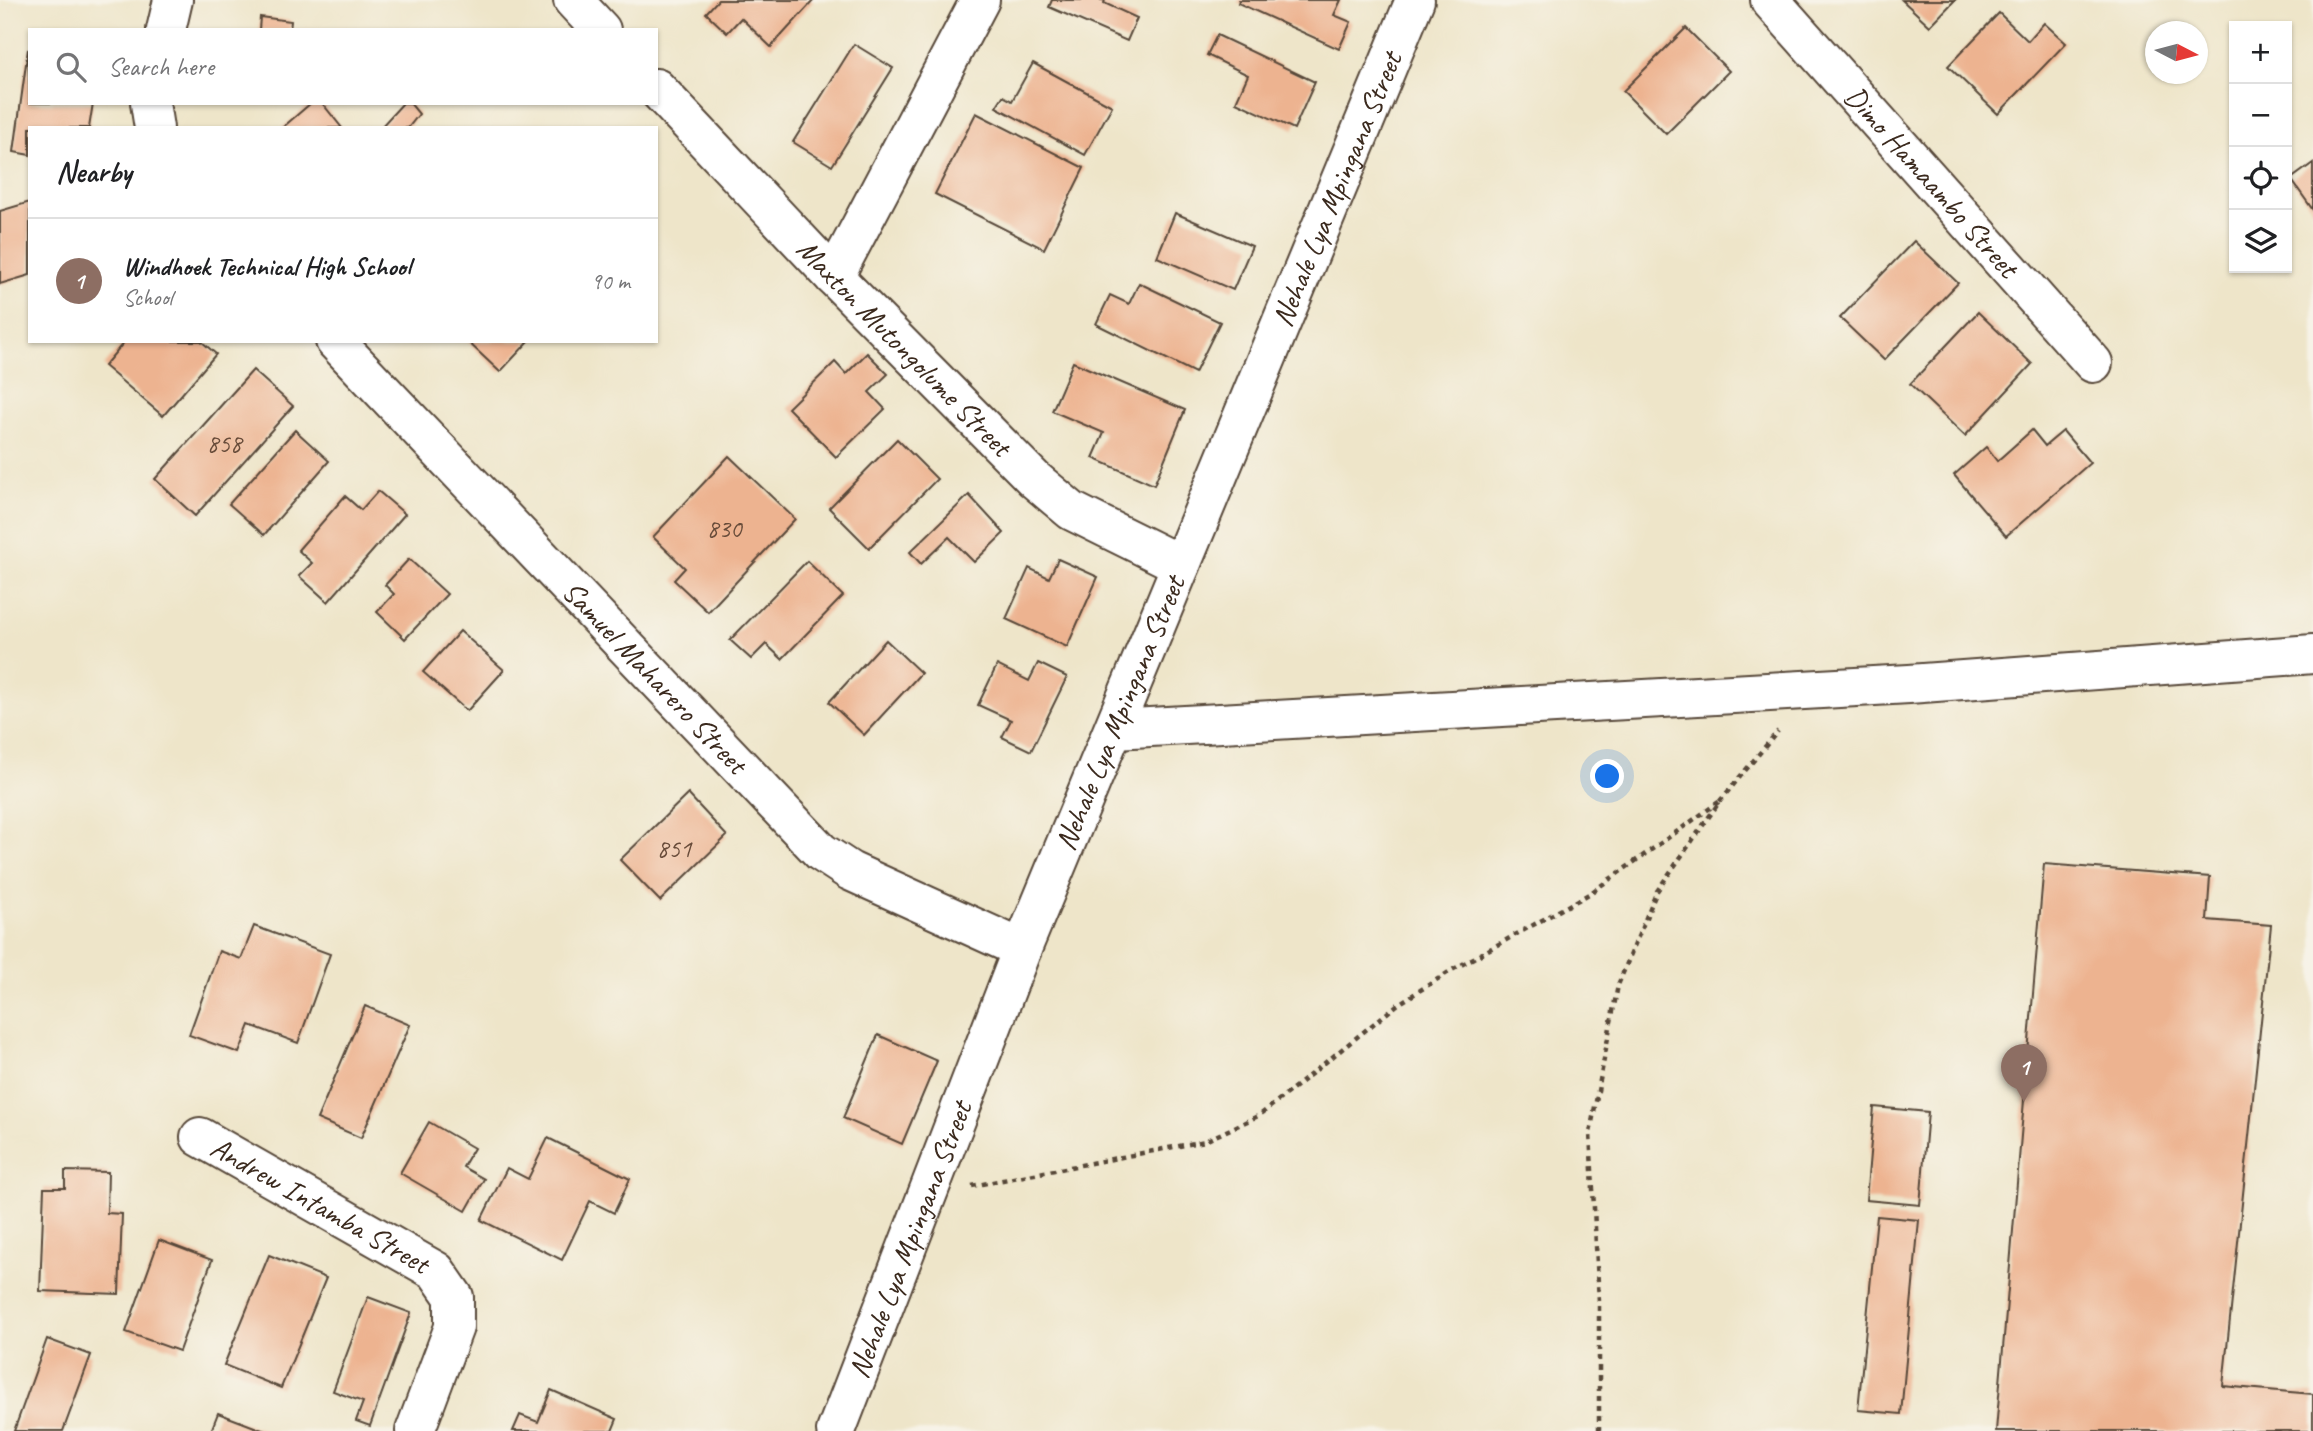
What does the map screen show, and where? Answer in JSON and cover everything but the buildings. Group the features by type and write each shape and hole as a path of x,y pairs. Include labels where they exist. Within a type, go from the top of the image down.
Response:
{"street":[{"path":"166,28 173,0"},
{"path":"573,0 599,28"},
{"path":"834,277 980,0"},
{"name":"Nehale Lya Mpingana Street","path":"836,1431 1022,948 1115,730 1415,0"},
{"name":"Dimo Hamaambo Street","path":"1770,0 2092,363"},
{"name":"Maxton Mutongolume Street","path":"658,90 834,277 1034,480 1072,511 1181,565"},
{"path":"150,105 154,126"},
{"name":"Samuel Maharero Street","path":"337,343 821,852 850,871 1022,948"},
{"path":"1115,730 1811,690 2313,654"},
{"name":"Andrew Intamba Street","path":"200,1137 436,1271 454,1297 454,1327 415,1431"}],"path":[{"path":"1600,1431 1599,1302 1590,1133 1618,985 1657,891 1720,801 1811,690"},
{"path":"927,1195 1205,1141 1260,1115 1397,1005 1452,970 1589,894 1720,801"}],"place":[{"name":"Windhoek Technical High School","path":"2024,1102"}]}
